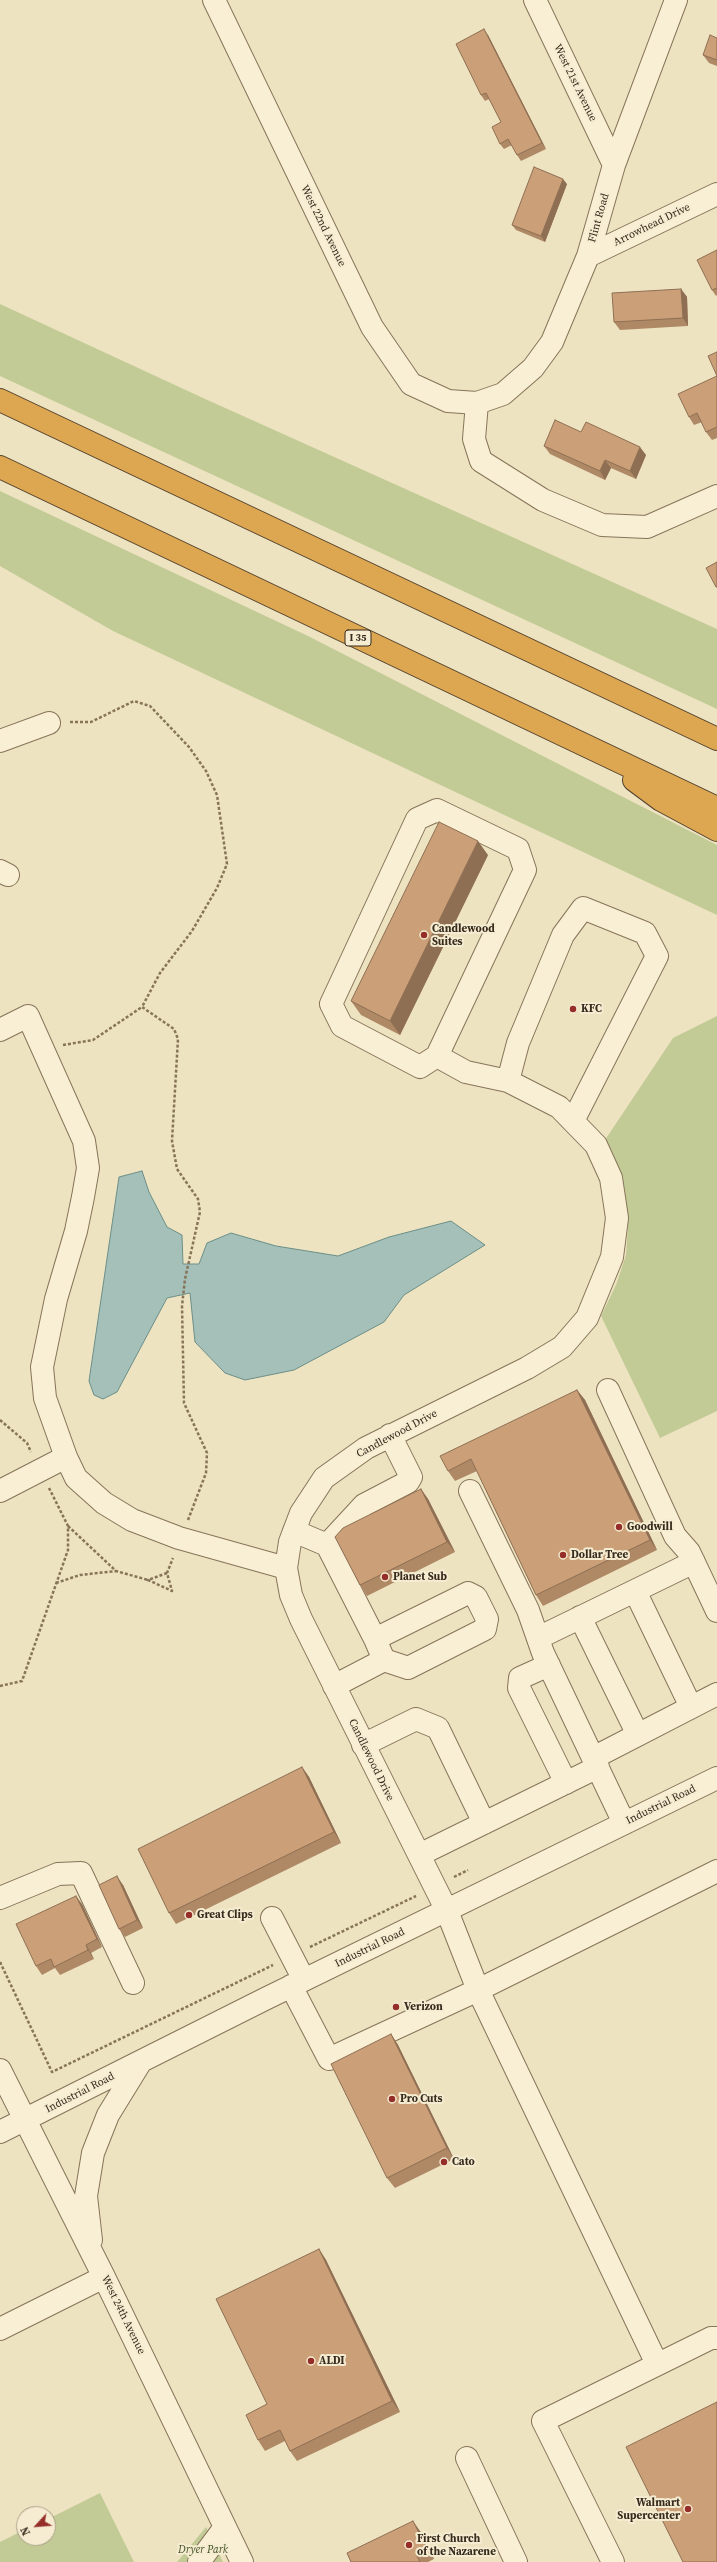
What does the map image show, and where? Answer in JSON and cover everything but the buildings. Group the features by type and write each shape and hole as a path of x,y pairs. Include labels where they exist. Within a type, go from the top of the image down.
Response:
{"highway":[{"path":"0,400 717,738"},
{"name":"I 35","path":"0,466 592,750 717,808"},
{"path":"592,750 661,800 717,830"}],"street":[{"name":"West 22nd Avenue","path":"214,0 372,327 411,384 448,401 477,403"},
{"name":"West 21st Avenue","path":"535,0 614,165"},
{"name":"Flint Road","path":"477,403 502,394 534,368 552,342 588,256 614,165 676,0"},
{"name":"Arrowhead Drive","path":"588,256 717,194"},
{"path":"477,403 474,439 481,461 543,500 602,525 647,527 717,496"},
{"path":"0,741 49,723"},
{"path":"437,810 518,849 525,870 437,1056 420,1067 342,1026 331,1004 417,819 437,810"},
{"path":"508,1081 518,1043 563,935 583,908 645,933 657,956 573,1121"},
{"path":"0,1030 28,1016 84,1142 88,1168 76,1231 56,1299 42,1367 46,1398 66,1457 76,1478 104,1503 132,1520 181,1539 286,1568"},
{"name":"Candlewood Drive","path":"437,1056 466,1072 508,1081 559,1107 596,1145 611,1178 617,1218 612,1257 587,1318 562,1347 526,1368 366,1448 324,1478 301,1513 294,1531 286,1568 291,1594 301,1619 447,1911 478,1990 657,2364"},
{"path":"608,1390 675,1536 689,1552 717,1611"},
{"path":"327,1545 364,1505 408,1482 411,1477 390,1435"},
{"path":"0,1491 66,1457"},
{"path":"470,1491 528,1610 549,1665 624,1824"},
{"path":"294,1531 327,1545 384,1660"},
{"path":"538,1638 694,1562"},
{"path":"635,1591 692,1707"},
{"path":"334,1686 384,1660 408,1668 485,1629 487,1619 476,1597 468,1593 374,1639"},
{"path":"580,1617 638,1735"},
{"path":"549,1665 520,1678 519,1688 566,1782"},
{"path":"419,1855 566,1782 638,1735 717,1694"},
{"path":"363,1745 416,1719 438,1728 484,1823"},
{"name":"Industrial Road","path":"0,2132 298,1983 717,1778"},
{"path":"272,1918 292,1956 298,1983 329,2059 478,1990 717,1871"},
{"path":"0,1898 58,1874 81,1873 133,1983"},
{"path":"92,2253 86,2196 93,2153 108,2114 140,2062"},
{"name":"West 24th Avenue","path":"0,2070 24,2121 104,2277 242,2562"},
{"path":"0,2329 104,2277"},
{"path":"613,2562 543,2421 711,2338 717,2338"},
{"path":"467,2458 516,2562"},
{"path":"199,2562 225,2527"}],"path":[{"path":"42,1046 93,1040 121,1023 142,1007 160,973 199,918 217,888 227,864 217,795 206,771 189,746 150,706 134,701 91,722 49,723"},
{"path":"56,1583 80,1575 116,1571 148,1580 172,1591 167,1573 206,1473 207,1453 184,1403 182,1306 200,1212 198,1199 177,1169 172,1141 178,1039 174,1029 142,1007"},
{"path":"0,1420 26,1443 68,1526 116,1571"},
{"path":"0,1686 22,1681 68,1550 68,1526"},
{"path":"148,1580 167,1573"},
{"path":"0,1962 52,2072 468,1870"}],"green space":[{"path":"0,304 203,398 717,629 717,709 0,376"},
{"path":"0,491 308,636 717,845 717,915 113,631 0,566"},
{"path":"717,1016 717,1411 660,1438 601,1316 616,1285 626,1255 628,1225 624,1194 603,1143 673,1038"},
{"path":"100,2493 134,2562 0,2562 0,2542 16,2534 16,2546 56,2546 56,2515"},
{"name":"Dryer Park","path":"206,2527 223,2562 177,2562"}],"water":[{"path":"142,1171 149,1192 167,1227 182,1235 183,1264 199,1264 207,1243 231,1233 276,1246 338,1256 389,1237 451,1221 485,1245 404,1295 384,1322 294,1370 245,1380 225,1373 195,1342 190,1293 167,1298 117,1392 103,1399 94,1395 89,1381 119,1177"}],"place":[{"name":"Candlewood Suites","path":"424,935"},
{"name":"KFC","path":"573,1009"},
{"name":"Goodwill","path":"619,1527"},
{"name":"Dollar Tree","path":"563,1555"},
{"name":"Planet Sub","path":"385,1577"},
{"name":"Great Clips","path":"189,1915"},
{"name":"Verizon","path":"396,2007"},
{"name":"Pro Cuts","path":"392,2099"},
{"name":"Cato","path":"444,2162"},
{"name":"ALDI","path":"311,2361"},
{"name":"Walmart Supercenter","path":"688,2509"},
{"name":"First Church of the Nazarene","path":"409,2545"}]}
